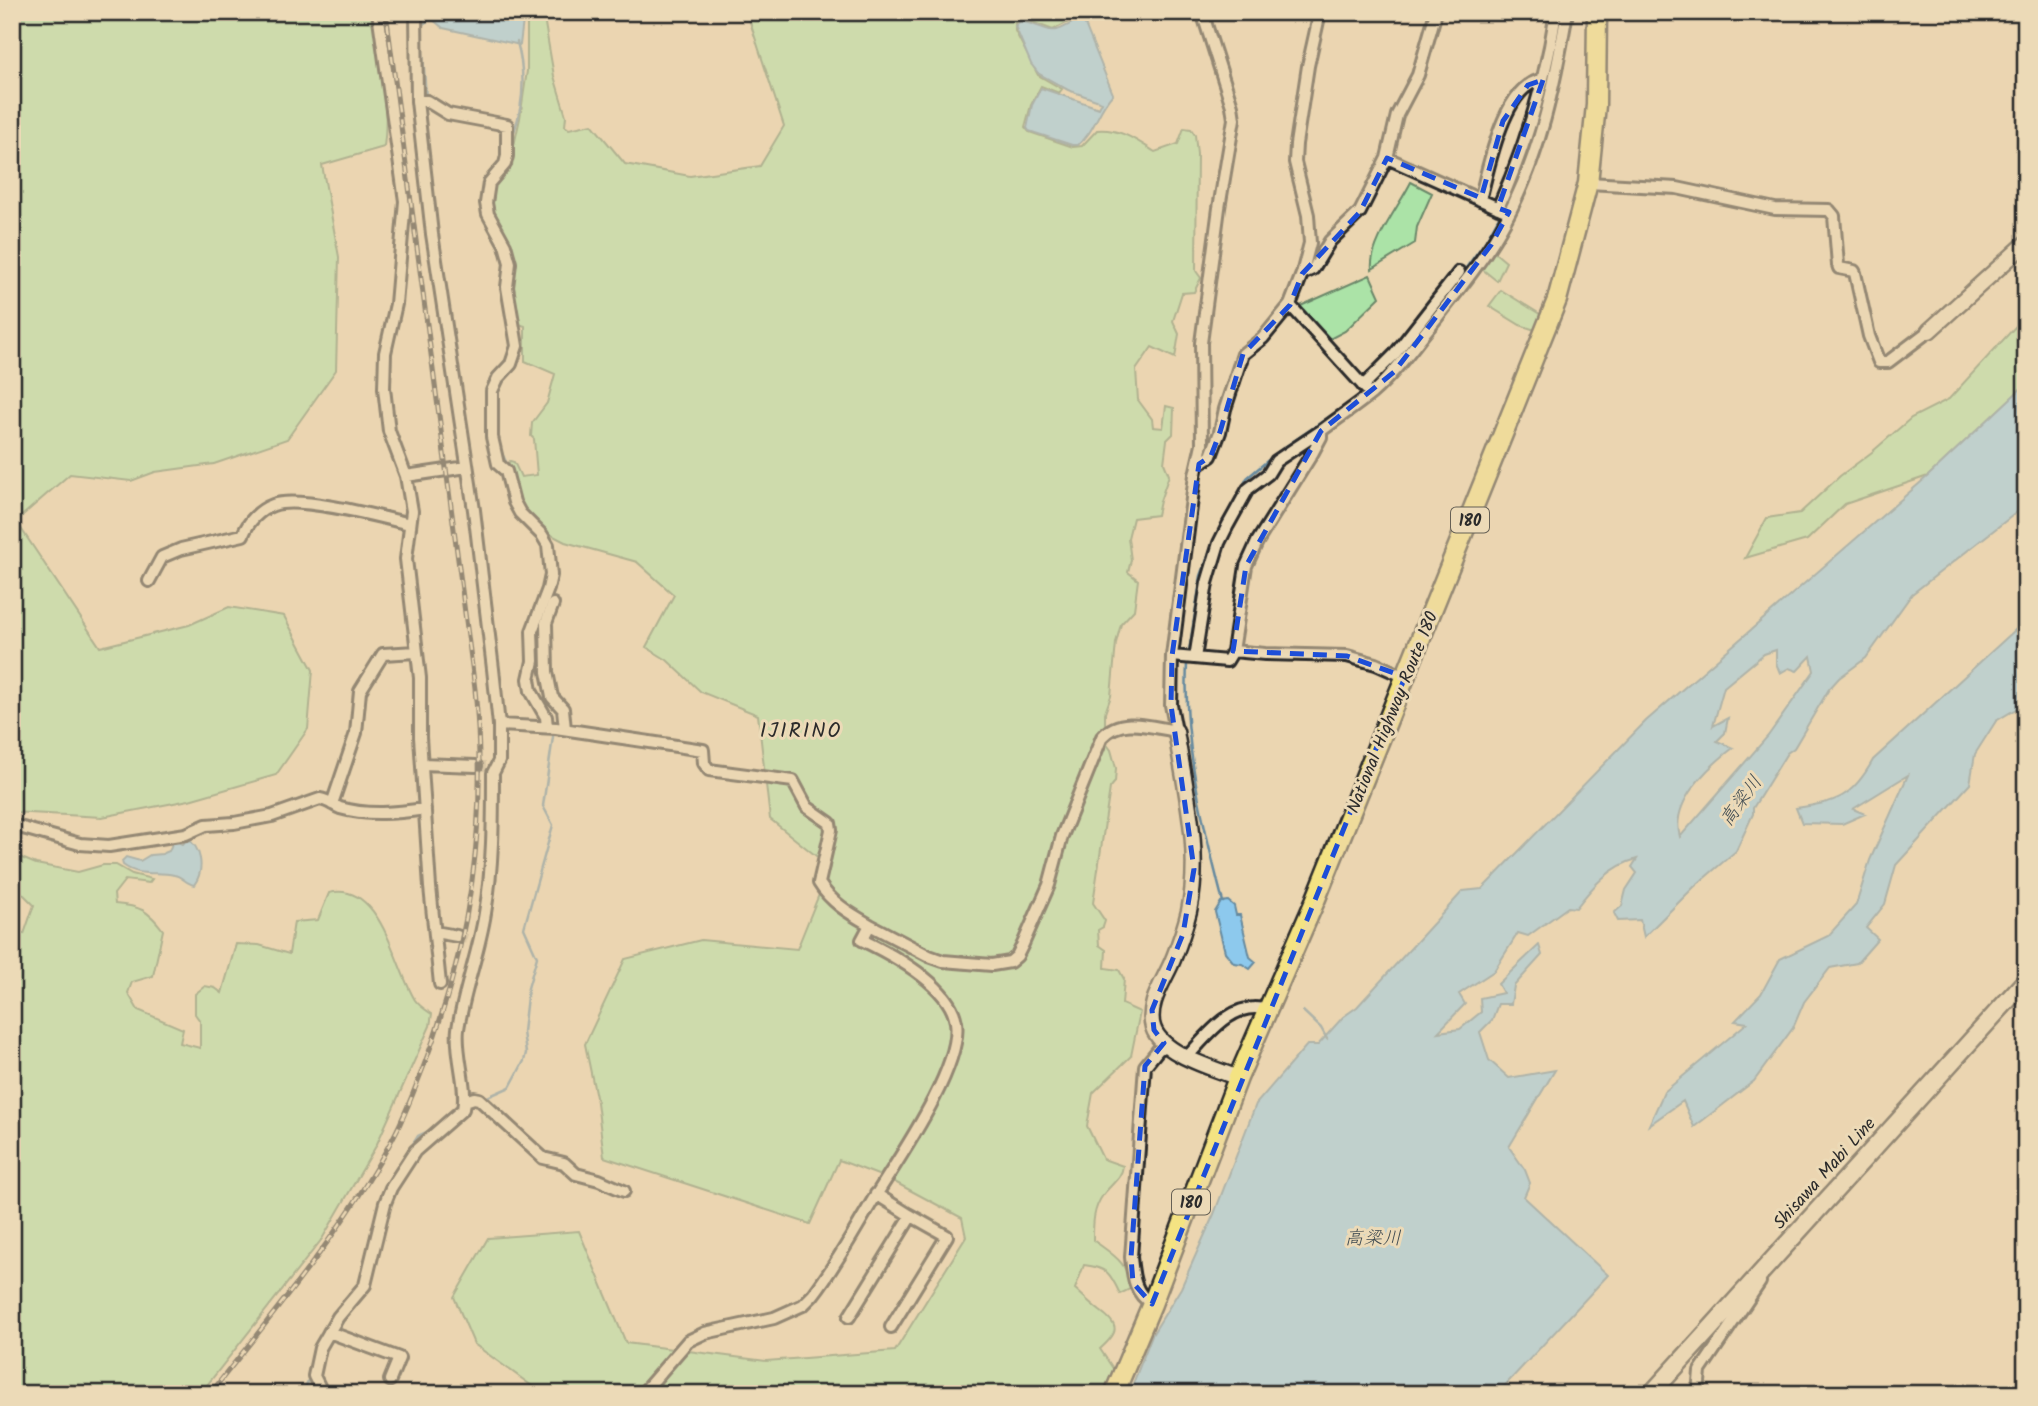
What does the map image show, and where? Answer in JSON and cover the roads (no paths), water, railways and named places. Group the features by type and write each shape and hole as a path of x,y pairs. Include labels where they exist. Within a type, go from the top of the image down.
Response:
{"highway":[{"name":"National Highway Route 180","path":"1114,1394 1152,1304 1238,1078 1315,901 1557,300 1588,183 1596,105 1597,12"}],"main road":[{"name":"Shisawa Mabi Line","path":"1651,1394 2026,980"}],"street":[{"path":"378,12 405,201 397,291 385,353 384,388 389,431 406,476 412,511 406,559 419,678 425,809 440,984"},
{"path":"1202,12 1234,119 1201,343 1202,444 1195,475 1172,656 1171,705 1191,824 1194,869 1183,934 1152,1010 1154,1030 1166,1045 1186,1058 1238,1078"},
{"path":"1199,464 1210,456 1220,432 1243,354 1263,338 1290,305 1302,274 1310,243 1308,215 1295,162 1296,144 1308,66 1320,12"},
{"path":"1302,274 1312,269 1330,241 1360,212 1387,158 1397,115 1418,75 1436,12"},
{"path":"1367,390 1394,372 1479,264 1503,210 1528,132 1543,80 1556,12"},
{"path":"1503,210 1524,179 1546,114 1567,12"},
{"path":"417,18 434,247 482,575 499,725 499,761 494,766 493,773 489,885 458,1028 464,1105"},
{"path":"1480,200 1503,121 1528,85 1536,80 1543,80"},
{"path":"423,101 448,114 507,125 505,164 489,183 486,203 488,214 505,245 510,263 507,287 517,346 511,364 494,384 492,437 498,464 506,471 514,502 520,513 548,545 551,575 532,631 533,661 529,679 531,691 555,728"},
{"path":"1387,158 1503,210"},
{"path":"1588,183 1677,188 1774,209 1829,210 1834,216 1838,265 1839,268 1856,273 1869,336 1879,362 1888,362 1929,331 2026,243"},
{"path":"1195,658 1207,583 1220,543 1248,489 1268,474 1276,461 1321,434 1367,390 1459,272"},
{"path":"1290,305 1367,390"},
{"path":"1172,656 1227,661 1233,651 1246,565 1256,542 1321,434"},
{"path":"406,476 467,467"},
{"path":"149,581 162,557 181,549 243,535 248,522 272,505 317,505 410,524"},
{"path":"553,604 546,623 547,672 552,696 563,709 555,728"},
{"path":"1233,651 1347,656 1376,664 1405,677"},
{"path":"332,804 356,733 360,691 383,654 416,652"},
{"path":"499,725 555,728 703,750 704,763 709,770 793,781 807,807 830,823 831,830 819,883 825,894 849,914 943,961 992,965 1010,962 1017,956 1023,944 1049,885 1062,836 1102,737 1114,726 1124,723 1175,731"},
{"path":"422,764 476,766"},
{"path":"12,825 80,844 109,846 186,834 206,825 272,816 320,799 338,807 364,813 425,809"},
{"path":"642,1394 688,1342 705,1334 774,1318 803,1305 813,1295 909,1143 937,1090 951,1059 956,1023 953,1013 938,990 921,975 902,961 862,940 870,925"},
{"path":"435,932 457,936"},
{"path":"1186,1058 1229,1016 1257,1007 1267,1010"},
{"path":"1152,1304 1144,1299 1133,1283 1131,1257 1145,1066 1158,1050 1166,1045"},
{"path":"323,1394 314,1376 320,1348 365,1284 385,1203 407,1162 428,1138 464,1105 481,1100 543,1158 564,1163 576,1174 624,1191"},
{"path":"876,1194 947,1237 891,1327"},
{"path":"849,1317 911,1216 908,1214"},
{"path":"1698,1394 1700,1371 1760,1284 1770,1262"},
{"path":"329,1332 399,1358 390,1380"}],"water":[{"path":"430,12 524,12 520,45 443,28 432,19"},
{"path":"1082,17 1113,94 1084,140 1078,145 1072,145 1027,128 1032,105 1041,88 1099,108 1102,102 1068,90 1039,74 1031,64 1015,26 1020,21 1056,30"},
{"name":"高梁川","path":"2026,384 2026,505 1912,594 1866,658 1829,689 1794,748 1787,753 1753,808 1753,814 1736,851 1694,887 1644,937 1640,920 1618,921 1614,913 1622,906 1626,890 1637,873 1632,867 1637,859 1618,867 1595,885 1576,908 1568,907 1528,936 1518,933 1494,971 1459,994 1465,1004 1438,1032 1460,1029 1481,1012 1480,998 1503,993 1498,984 1539,945 1542,955 1514,986 1511,1004 1498,1004 1492,1020 1480,1032 1489,1060 1509,1078 1555,1070 1509,1147 1525,1170 1530,1183 1524,1197 1608,1275 1497,1394 1129,1394 1152,1335 1181,1288 1214,1214 1256,1104 1307,1045 1318,1045 1343,1017 1357,1007 1463,891 1482,889 1646,721 1928,476","holes":["1776,650 1776,663 1780,673 1789,668 1797,671 1811,656 1814,671 1768,736 1680,837 1680,812 1693,787 1733,748 1717,741 1725,733 1728,718 1713,726 1724,687 1764,654"]},
{"name":"高梁川","path":"2026,620 2026,703 1996,721 1975,754 1970,784 1896,865 1885,904 1866,928 1878,939 1857,963 1830,968 1804,1002 1793,1028 1754,1081 1694,1127 1683,1101 1649,1125 1664,1092 1747,1023 1735,1021 1761,994 1780,959 1828,936 1856,905 1870,860 1908,775 1853,809 1865,814 1842,824 1802,823 1796,808 1833,800 1850,790 1873,760"},
{"path":"186,838 196,847 200,859 200,873 194,885 177,876 141,872 123,865 122,861 126,857 140,861 150,855 169,851 174,839 183,845"},
{"path":"1228,901 1234,906 1236,915 1240,915 1250,957 1256,962 1250,969 1234,963 1225,952 1215,912 1221,902"}],"waterway":[{"path":"422,25 435,15"},
{"path":"1568,36 1571,19"},
{"path":"421,25 426,98"},
{"path":"514,132 522,87 517,42"},
{"path":"1504,207 1535,129 1552,64"},
{"path":"431,110 444,117"},
{"path":"512,131 512,144"},
{"path":"1463,272 1485,242 1501,213"},
{"path":"1404,367 1444,317"},
{"path":"1189,651 1201,576 1214,540 1247,478 1279,451 1364,393"},
{"path":"1330,430 1342,422"},
{"path":"499,447 508,466"},
{"path":"1187,663 1191,754 1208,844 1223,902"},
{"path":"539,695 551,714 553,723"},
{"path":"483,1099 510,1087 526,1053 523,1032 528,988 537,957 524,928 553,825 543,806 554,730"},
{"path":"1303,1011 1321,1028 1327,1039"},
{"path":"408,1152 418,1136 433,1129"},
{"path":"303,1394 310,1375"}],"tunnel":[{"path":"476,766 492,766"},
{"path":"457,936 474,941"}],"railway":[{"path":"210,1394 327,1242 370,1178 394,1136 440,1022 464,928 472,882 479,786 475,689 386,12"}],"district":[{"name":"IJIRINO","path":"801,730"}]}
